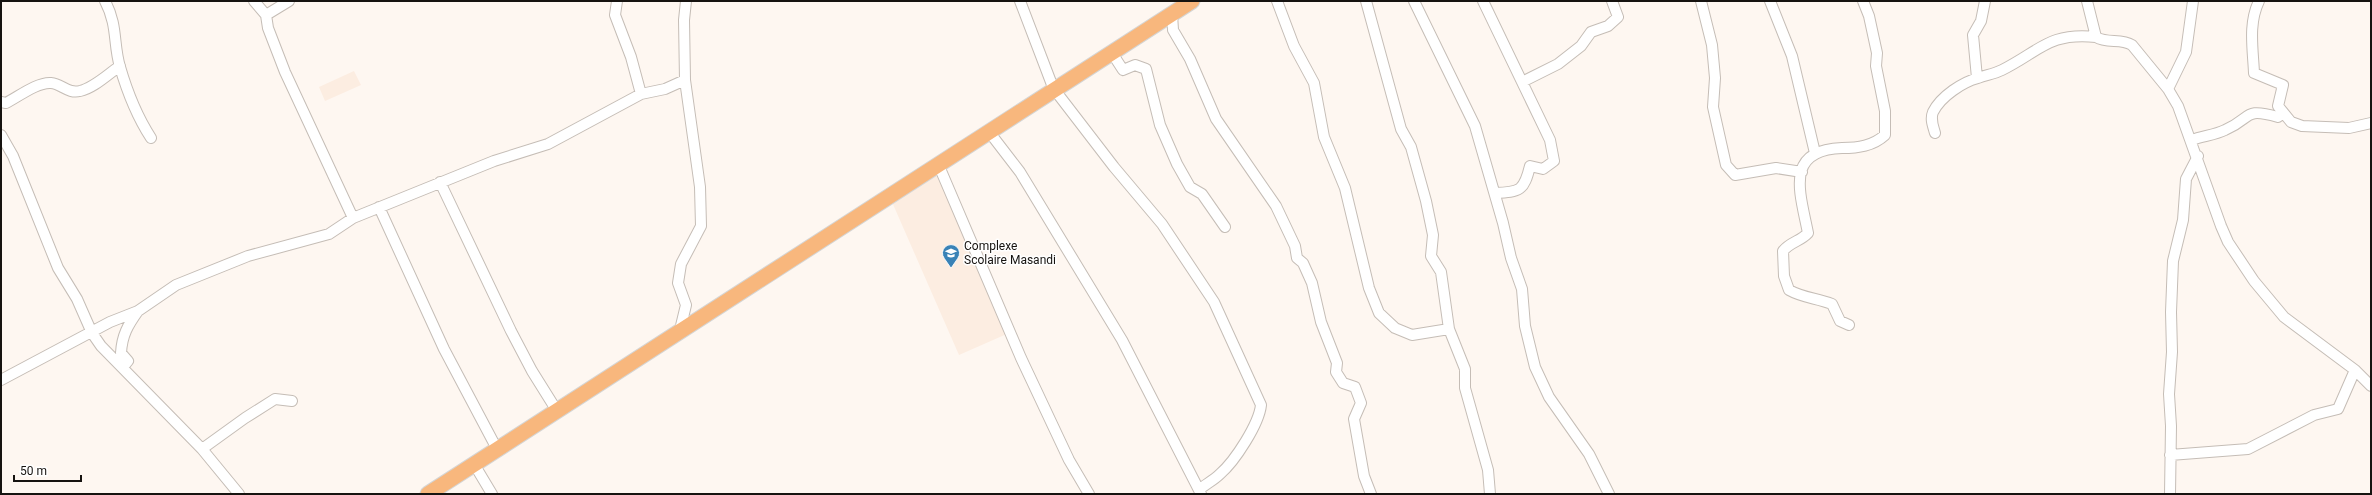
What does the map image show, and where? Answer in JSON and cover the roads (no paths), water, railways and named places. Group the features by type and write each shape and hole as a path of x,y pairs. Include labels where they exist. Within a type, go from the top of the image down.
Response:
{"highway":[{"path":"428,494 680,330 990,133 1192,1"}],"street":[{"path":"105,1 113,17 120,66 143,126 151,138"},
{"path":"254,1 266,15 268,28 285,72 352,218"},
{"path":"266,15 289,1"},
{"path":"617,1 615,15 632,57 641,94"},
{"path":"680,330 686,306 678,283 681,264 701,226 700,187 685,80 684,20 686,1"},
{"path":"990,133 1020,172 1122,340 1201,492 1221,474 1234,457 1254,426 1260,413 1261,404 1214,302 1162,224 1114,167 1054,90 1020,1"},
{"path":"1277,1 1294,46 1314,83 1324,137 1345,188 1369,288 1379,313 1395,328 1412,335 1449,329"},
{"path":"1366,1 1401,129 1411,148 1426,201 1433,235 1431,256 1441,272 1449,329 1465,369 1465,388 1488,470 1490,494"},
{"path":"1414,1 1475,126 1495,193 1511,258 1522,289 1525,326 1535,367 1549,397 1589,454 1609,494"},
{"path":"1524,81 1558,64 1581,46 1591,32 1608,26 1618,17 1612,1"},
{"path":"1702,1 1712,45 1715,78 1713,107 1726,165 1735,175 1776,168 1802,172"},
{"path":"1849,325 1840,321 1832,304 1820,300 1803,298 1788,290 1784,276 1783,251 1789,244 1803,239 1808,233 1801,193 1802,172 1807,158 1815,153 1827,149 1851,148 1876,143 1885,135 1886,124 1876,66 1877,53 1869,16 1863,1"},
{"path":"1977,78 1973,35 1981,21 1985,1"},
{"path":"2087,1 2096,37"},
{"path":"2168,89 2186,52 2193,1"},
{"path":"2259,1 2254,11 2251,27 2254,73 2283,85 2278,106 2291,122 2302,126 2349,128 2371,123"},
{"path":"1486,2 1524,81 1544,132 1550,140 1554,161 1543,169 1530,166 1526,184 1521,189 1495,193"},
{"path":"1774,2 1792,56 1815,153"},
{"path":"1172,14 1173,30 1190,59 1216,119 1276,206 1295,246 1297,258 1303,263 1312,283 1321,322 1337,363 1336,372 1343,383 1355,387 1362,403 1354,420 1364,476 1371,494"},
{"path":"1155,25 1173,30"},
{"path":"1935,133 1932,120 1933,112 1957,88 1977,78 2001,71 2050,40 2078,35 2096,37 2132,45 2168,89 2178,106 2198,156 2228,242 2254,281 2284,317 2356,370 2371,386"},
{"path":"1112,53 1123,70 1135,65 1146,69 1160,125 1177,164 1190,187 1202,194 1225,227"},
{"path":"3,104 42,84 58,84 70,92 80,91 120,66"},
{"path":"1,380 92,333 110,322 138,311 164,291 248,256 329,234 352,218 379,206 494,161 548,144 641,94 665,88 685,80"},
{"path":"2192,140 2224,130 2252,113 2260,112 2278,116 2283,112"},
{"path":"1,135 13,156 58,268 77,299 92,333 101,346 202,449 239,494"},
{"path":"2170,494 2171,426 2168,394 2172,352 2171,312 2173,261 2183,220 2186,179 2198,156"},
{"path":"938,166 1020,358 1069,460 1089,494"},
{"path":"440,182 489,289 532,371 557,411"},
{"path":"379,206 444,349 497,449"},
{"path":"123,367 128,360 121,353 122,341 126,328 138,311"},
{"path":"2170,455 2248,449 2314,415 2338,409 2356,370"},
{"path":"202,449 255,410 275,400 292,401"},
{"path":"474,464 492,494"}],"place":[{"name":"Complexe Scolaire Masandi","path":"951,268"}]}
